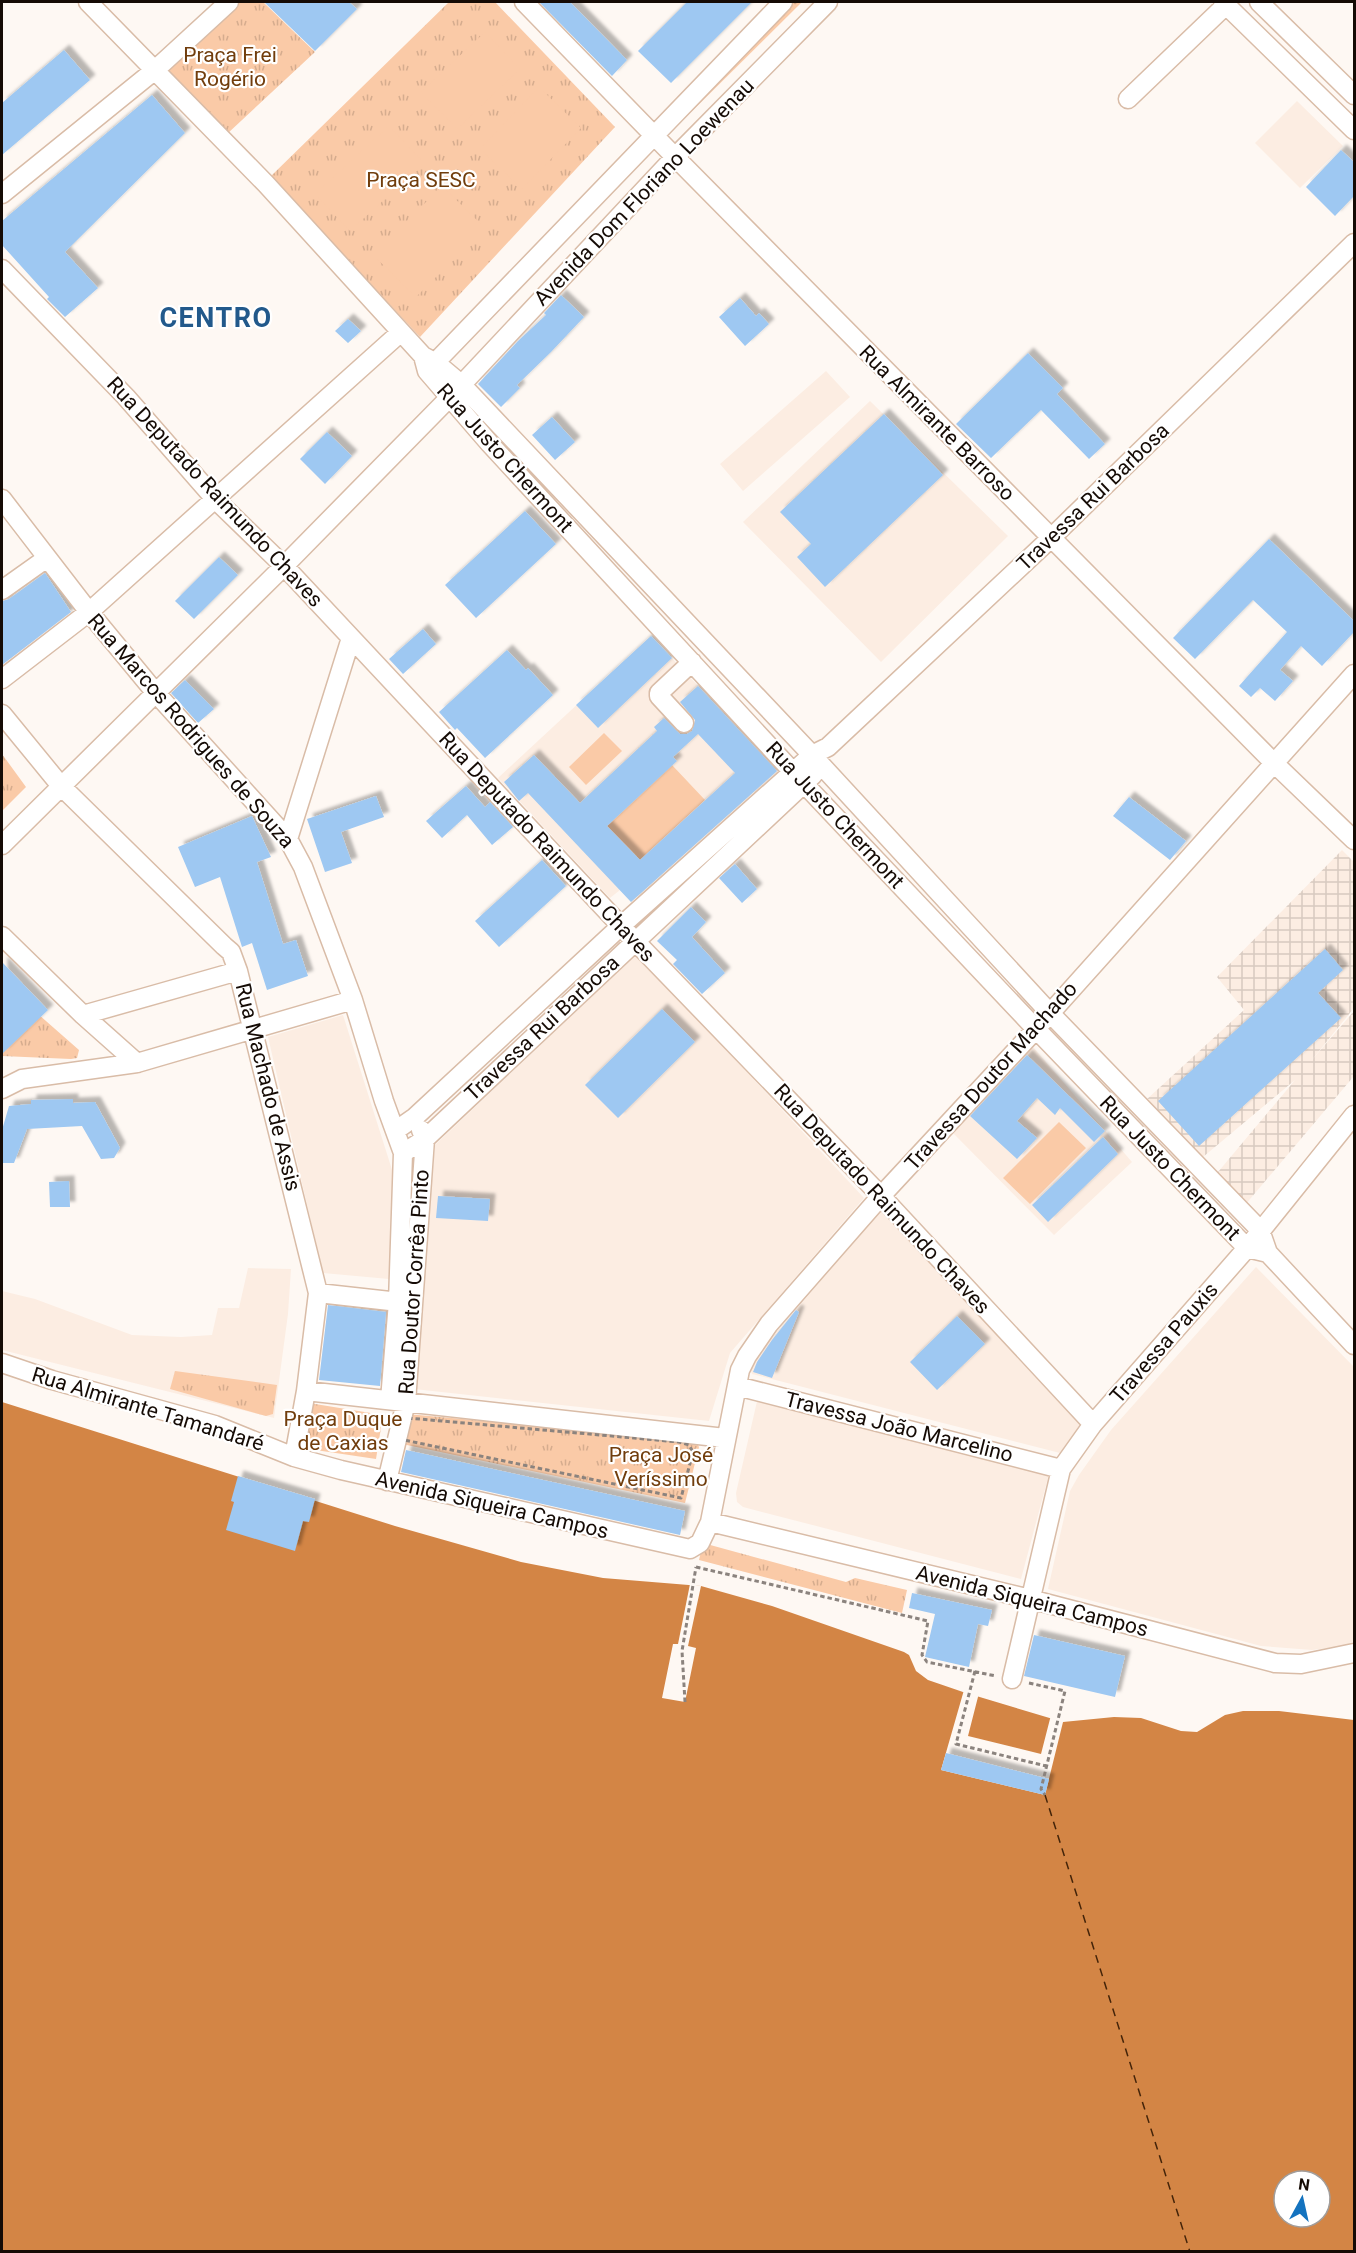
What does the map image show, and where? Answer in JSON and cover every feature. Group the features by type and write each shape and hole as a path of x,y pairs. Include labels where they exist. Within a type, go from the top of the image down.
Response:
{"street":[{"name":"Rua Justo Chermont","path":"88,2 266,184 455,390 820,756 1049,1012 1260,1230 1268,1253 1354,1345"},
{"path":"2,194 155,70 229,2"},
{"name":"Rua Almirante Barroso","path":"525,2 1051,538 1275,764 1354,840"},
{"name":"Avenida Dom Floriano Loewenau","path":"429,363 783,2"},
{"name":"Avenida Dom Floriano Loewenau","path":"2,845 284,566 455,390 675,157 828,2"},
{"path":"1258,2 1354,95"},
{"path":"1128,99 1224,3 1354,130"},
{"name":"Travessa Rui Barbosa","path":"403,1153 425,1138 635,941 820,756 1051,538 1354,243"},
{"name":"Rua Deputado Raimundo Chaves","path":"2,269 126,397 216,500 284,566 635,941 881,1196 1093,1424"},
{"path":"2,679 89,612 401,332"},
{"name":"Rua Justo Chermont","path":"455,390 490,444 1036,1029 1247,1248 1268,1253"},
{"name":"Rua Marcos Rodrigues de Souza","path":"2,499 89,612 155,692 288,839 303,867 353,999 384,1101 403,1153"},
{"path":"2,590 47,558"},
{"path":"288,839 351,638"},
{"path":"684,723 658,695 692,662"},
{"name":"Travessa Doutor Machado","path":"690,1549 700,1543 710,1522 725,1438 743,1363 769,1324 881,1196 1036,1029 1354,674"},
{"name":"Rua Machado de Assis","path":"2,714 61,786 231,952 254,1029 318,1293 306,1391 294,1457"},
{"name":"Travessa Rui Barbosa","path":"395,1131 415,1117 622,925 800,777"},
{"path":"2,936 83,1015 137,1063"},
{"path":"83,1015 238,971"},
{"path":"2,1089 22,1079 137,1063 353,999"},
{"path":"384,1101 415,1117"},
{"name":"Travessa Pauxis","path":"1012,1679 1061,1469 1093,1424 1247,1248 1354,1116"},
{"name":"Rua Doutor Corrêa Pinto","path":"387,1481 398,1401 406,1303 425,1138 415,1117"},
{"name":"Rua Doutor Corrêa Pinto","path":"403,1153 406,1303"},
{"path":"318,1293 406,1303"},
{"name":"Rua Almirante Tamandaré","path":"2,1363 52,1380 215,1425 294,1457"},
{"name":"Travessa João Marcelino","path":"737,1386 1061,1469"},
{"path":"306,1391 725,1438"},
{"name":"Avenida Siqueira Campos","path":"294,1457 387,1481 690,1549"},
{"name":"Avenida Siqueira Campos","path":"710,1522 1030,1599 1275,1663 1301,1664 1354,1653"}],"path":[{"path":"408,1418 679,1442 689,1445 693,1452 681,1498 404,1440 408,1418"},
{"path":"685,1702 682,1652 696,1567 928,1621 922,1655 927,1662 1065,1691 1041,1789 1045,1795"},
{"path":"975,1671 956,1744 1046,1766"}],"shaded area":[{"path":"1297,101 1343,146 1300,188 1255,143"},
{"path":"826,371 850,397 743,491 720,464"},
{"path":"870,401 1008,536 881,662 743,522"},
{"path":"651,636 783,776 759,797 754,792 631,902 620,890 610,898 498,778"},
{"path":"1342,850 1354,862 1354,1008 1311,1061 1354,1011 1354,1076 1245,1205 1213,1178 1295,1080 1203,1157 1146,1100 1244,1010 1217,977"},
{"path":"637,954 864,1198 730,1353 709,1421 414,1389 435,1145"},
{"path":"343,1015 394,1176 389,1279 323,1273 268,1037"},
{"path":"1033,1047 1132,1162 1054,1235 952,1132"},
{"path":"881,1210 1081,1423 1064,1454 752,1374 749,1365"},
{"path":"1256,1267 1354,1367 1354,1641 1344,1646 1312,1650 1261,1646 1048,1589 1070,1491 1079,1475 1111,1430"},
{"path":"248,1268 291,1269 288,1314 274,1418 2,1350 2,1291 35,1299 132,1335 181,1337 212,1335 218,1308 239,1308"},
{"path":"758,1397 1049,1474 1021,1579 743,1507 737,1502 736,1493"},
{"path":"2,1402 395,1526 521,1562 603,1578 701,1586 772,1606 904,1652 909,1655 916,1671 928,1680 1063,1722 1114,1717 1141,1718 1181,1731 1197,1732 1225,1715 1243,1711 1279,1711 1354,1720 1354,2251 2,2251"}],"green space":[{"name":"Praça Frei Rogério","path":"234,2 263,2 315,52 227,134 163,66"},
{"name":"Praça SESC","path":"449,2 495,2 615,127 420,337 270,177"},
{"path":"791,2 802,2 662,141 657,136"},
{"path":"485,32 520,69 457,129 421,92"},
{"path":"539,87 581,128 522,189 480,149"},
{"path":"389,126 424,163 350,231 315,194"},
{"path":"442,186 485,228 416,297 373,255"},
{"path":"604,733 622,751 586,785 569,767"},
{"path":"2,754 26,787 2,811"},
{"path":"672,765 705,800 640,860 607,826"},
{"path":"38,1014 79,1050 77,1058 2,1056 2,1050"},
{"path":"1059,1122 1086,1148 1030,1204 1003,1178"},
{"path":"175,1371 277,1385 273,1414 266,1416 170,1389"},
{"name":"Praça Duque de Caxias","path":"309,1403 383,1415 376,1459 302,1448"},
{"name":"Praça José Veríssimo","path":"407,1414 686,1439 697,1443 699,1447 685,1503 402,1444"},
{"path":"703,1543 846,1582 855,1578 907,1590 902,1613 699,1560"}],"pier":[{"path":"690,1584 701,1586 688,1646 696,1648 685,1702 662,1698 673,1644 678,1644"},
{"path":"964,1690 979,1693 968,1736 1041,1754 1051,1715 1064,1718 1045,1795 941,1770"}],"building":[{"path":"264,2 349,2 357,9 315,51"},
{"path":"539,2 570,2 627,60 612,76"},
{"path":"687,2 752,2 671,83 638,51"},
{"path":"64,50 90,80 2,155 2,103"},
{"path":"152,95 185,133 65,252 98,288 65,317 2,245 2,221"},
{"path":"1341,150 1354,162 1354,196 1335,216 1306,187"},
{"path":"561,295 584,317 517,385 520,388 501,407 478,384 546,315 544,313"},
{"path":"740,298 756,316 759,313 769,324 745,346 719,317"},
{"path":"348,319 361,331 348,343 335,331"},
{"path":"1028,353 1063,388 1057,394 1105,444 1089,459 1041,410 991,458 956,424"},
{"path":"884,414 943,475 825,587 797,557 811,544 780,512"},
{"path":"552,417 575,442 555,460 532,435"},
{"path":"327,432 352,456 325,484 300,459"},
{"path":"525,511 556,544 476,618 445,585"},
{"path":"1269,539 1354,621 1354,632 1322,666 1301,646 1280,670 1293,681 1275,701 1260,688 1251,697 1239,686 1287,632 1253,600 1195,659 1173,638"},
{"path":"219,557 238,575 194,619 175,601"},
{"path":"45,573 71,612 2,665 2,601 9,599"},
{"path":"423,629 436,644 403,674 389,659"},
{"path":"651,636 672,658 598,728 576,705"},
{"path":"507,650 526,670 528,668 553,695 485,758 439,712"},
{"path":"185,680 214,709 198,723 171,693"},
{"path":"698,686 777,771 631,902 528,793 519,801 504,782 534,755 580,803 657,731 654,727 664,718 680,734 692,731 695,720 680,702","holes":["698,734 735,773 640,860 607,826 677,761 673,757"]},
{"path":"466,786 485,807 490,802 513,827 492,845 467,815 442,838 426,821"},
{"path":"376,796 384,817 341,832 352,863 325,872 307,819"},
{"path":"1129,797 1186,841 1170,860 1113,816"},
{"path":"252,816 271,857 257,862 283,944 296,940 308,976 267,990 252,943 242,947 220,877 195,887 178,847"},
{"path":"542,860 566,886 499,947 475,921"},
{"path":"735,864 757,889 742,903 719,878"},
{"path":"691,907 706,922 692,937 725,973 702,994 673,964 677,960 657,941"},
{"path":"1325,949 1343,970 1318,993 1341,1018 1199,1146 1158,1101"},
{"path":"2,962 48,1010 2,1054"},
{"path":"662,1009 695,1042 618,1118 585,1085"},
{"path":"1027,1055 1105,1131 1094,1142 1060,1108 1055,1115 1037,1098 1017,1121 1037,1138 1017,1159 970,1116"},
{"path":"73,1099 73,1103 95,1102 120,1148 114,1158 101,1159 82,1126 27,1129 14,1163 2,1163 2,1130 9,1106 31,1104 31,1100"},
{"path":"1103,1137 1118,1154 1048,1222 1032,1205"},
{"path":"69,1181 70,1207 50,1207 49,1182"},
{"path":"438,1196 490,1199 488,1221 436,1218"},
{"path":"328,1305 386,1312 380,1386 319,1380"},
{"path":"796,1310 799,1312 772,1378 753,1372 772,1340"},
{"path":"957,1316 985,1344 937,1390 910,1362"},
{"path":"406,1450 685,1511 680,1535 401,1472"},
{"path":"238,1476 315,1499 309,1522 303,1521 295,1551 226,1530"},
{"path":"912,1593 992,1610 988,1626 978,1624 969,1667 925,1657 935,1614 909,1608"},
{"path":"1034,1635 1125,1656 1115,1697 1024,1676"},
{"path":"946,1753 1049,1779 1045,1795 941,1770"}],"ferry route":[{"path":"1045,1795 1190,2252"}],"district":[{"name":"CENTRO","path":"216,318"}]}
